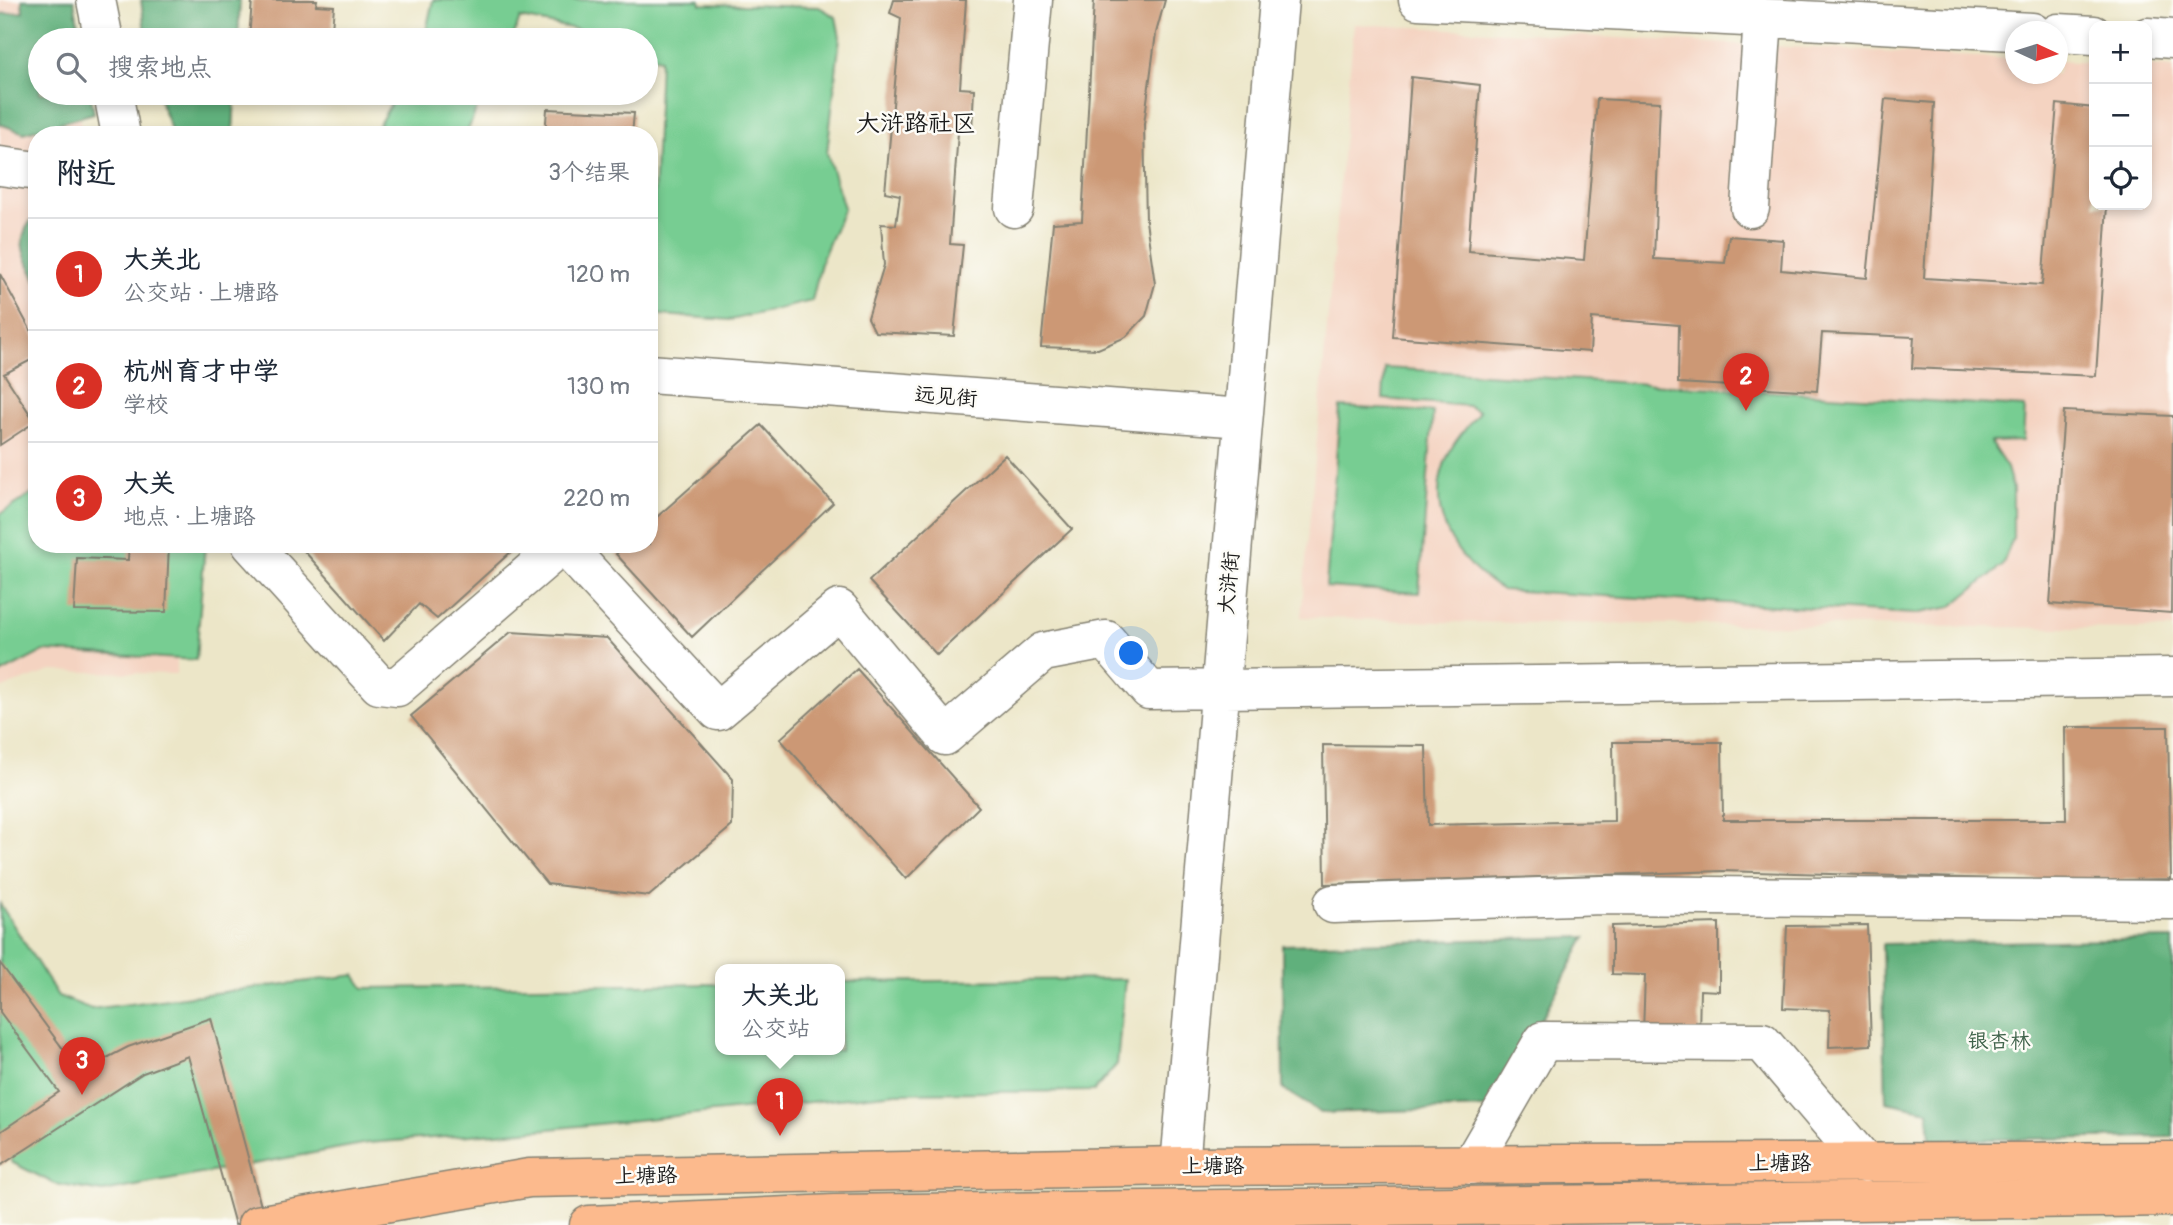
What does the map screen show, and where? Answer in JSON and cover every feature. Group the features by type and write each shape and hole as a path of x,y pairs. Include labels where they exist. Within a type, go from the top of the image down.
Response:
{"main road":[{"name":"上塘路","path":"257,1225 529,1178 1180,1166 2173,1161"},
{"path":"589,1225 834,1214 2173,1197"}],"street":[{"path":"96,0 102,28"},
{"path":"1014,208 1033,0"},
{"name":"大浒街","path":"1180,1166 1279,0"},
{"path":"1418,0 2005,31"},
{"path":"1750,208 1763,18"},
{"path":"2068,34 2089,35"},
{"path":"2152,37 2173,39"},
{"path":"0,166 28,169"},
{"name":"远见街","path":"658,375 1243,418"},
{"path":"259,553 379,685 397,687 553,553"},
{"path":"571,553 718,711 839,609 945,736 1043,652 1106,640 1149,690 2173,677"},
{"path":"1333,904 1602,895 2173,900"},
{"path":"1471,1165 1543,1041 1762,1042 1865,1163"}],"shaded area":[{"path":"0,0 57,0 45,28 28,28 28,105 77,105 81,126 28,126 28,553 185,553 176,674 51,671 0,689"},
{"path":"1354,24 2005,58 2005,84 2068,84 2068,62 2089,63 2089,210 2152,210 2152,66 2173,68 2173,629 1442,622 1301,617"}],"green space":[{"path":"22,0 74,0 79,28 28,28 28,105 92,105 94,113 48,126 28,126 28,132 24,133 0,124 0,14 23,12"},
{"path":"141,0 240,0 239,28 144,28"},
{"path":"433,0 700,0 701,4 819,7 836,17 840,37 827,153 844,208 822,259 812,301 731,320 658,315 658,28 571,28 520,18 516,28 427,28"},
{"path":"162,105 234,105 233,126 170,126"},
{"path":"390,105 478,105 470,126 378,126"},
{"path":"28,226 28,263 23,246"},
{"path":"1385,368 2025,407 2023,441 1990,442 2007,468 2013,489 2013,538 2002,566 1951,607 1914,614 1502,590 1469,564 1456,548 1441,512 1439,493 1442,472 1453,446 1479,411 1468,406 1383,399"},
{"path":"1340,407 1433,412 1419,593 1326,587"},
{"path":"28,497 28,553 204,553 196,660 44,651 0,674 0,514"},
{"path":"0,904 58,996 91,1009 355,975 364,988 715,984 715,1055 845,1055 845,982 1125,979 1117,1064 1094,1091 896,1093 550,1129 368,1143 103,1192 55,1184 13,1163 0,1141"},
{"path":"1586,937 1493,1108 1321,1113 1283,1089 1282,945"},
{"name":"银杏林","path":"2173,939 2173,1137 1930,1140 1928,1111 1886,1102 1882,944"}],"building":[{"path":"252,0 317,0 316,5 334,6 332,28 250,28"},
{"path":"894,0 966,0 960,88 974,89 972,130 958,132 950,244 963,245 954,336 875,332 868,318 884,265 881,224 896,225 900,195 885,192 901,18 890,13"},
{"path":"1094,0 1165,0 1156,33 1144,124 1146,221 1155,284 1146,316 1126,337 1098,349 1041,347 1053,223 1082,221"},
{"path":"1411,77 1480,85 1468,251 1584,260 1597,99 1660,102 1654,259 1725,263 1729,236 1783,240 1781,270 1867,278 1885,99 1934,103 1924,278 2042,285 2057,104 2089,107 2089,210 2107,210 2096,376 1912,368 1914,337 1822,333 1817,391 1678,383 1679,325 1592,318 1590,352 1393,337"},
{"path":"547,109 634,113 633,126 546,126"},
{"path":"0,274 28,325 28,362 4,374 28,411 28,427 0,445"},
{"path":"2064,411 2173,416 2171,613 2050,604"},
{"path":"761,425 833,503 692,637 616,554 658,553 658,516"},
{"path":"1005,455 1072,529 937,655 869,581"},
{"path":"128,553 169,553 166,612 74,611 77,558 128,560"},
{"path":"306,553 510,553 437,619 419,604 384,641"},
{"path":"511,632 607,638 733,779 732,826 649,896 547,884 411,716"},
{"path":"857,669 979,807 906,879 780,739"},
{"path":"2065,727 2168,727 2171,879 2066,881 1723,871 1325,884 1323,745 1426,746 1428,825 1614,821 1613,742 1722,742 1723,820 2066,820"},
{"path":"1719,923 1719,991 1700,990 1699,1034 1643,1033 1645,975 1612,974 1612,926"},
{"path":"1867,925 1871,1045 1829,1047 1830,1010 1783,1008 1787,926"},
{"path":"0,963 80,1072 128,1047 211,1018 266,1225 235,1225 188,1056 143,1073 0,1166 0,1132 59,1092 0,1012"}],"place":[{"name":"杭州育才中学","path":"1746,411"},
{"name":"大关","path":"82,1095"},
{"name":"大关北","path":"780,1136"}],"district":[{"name":"大浒路社区","path":"916,123"}]}
